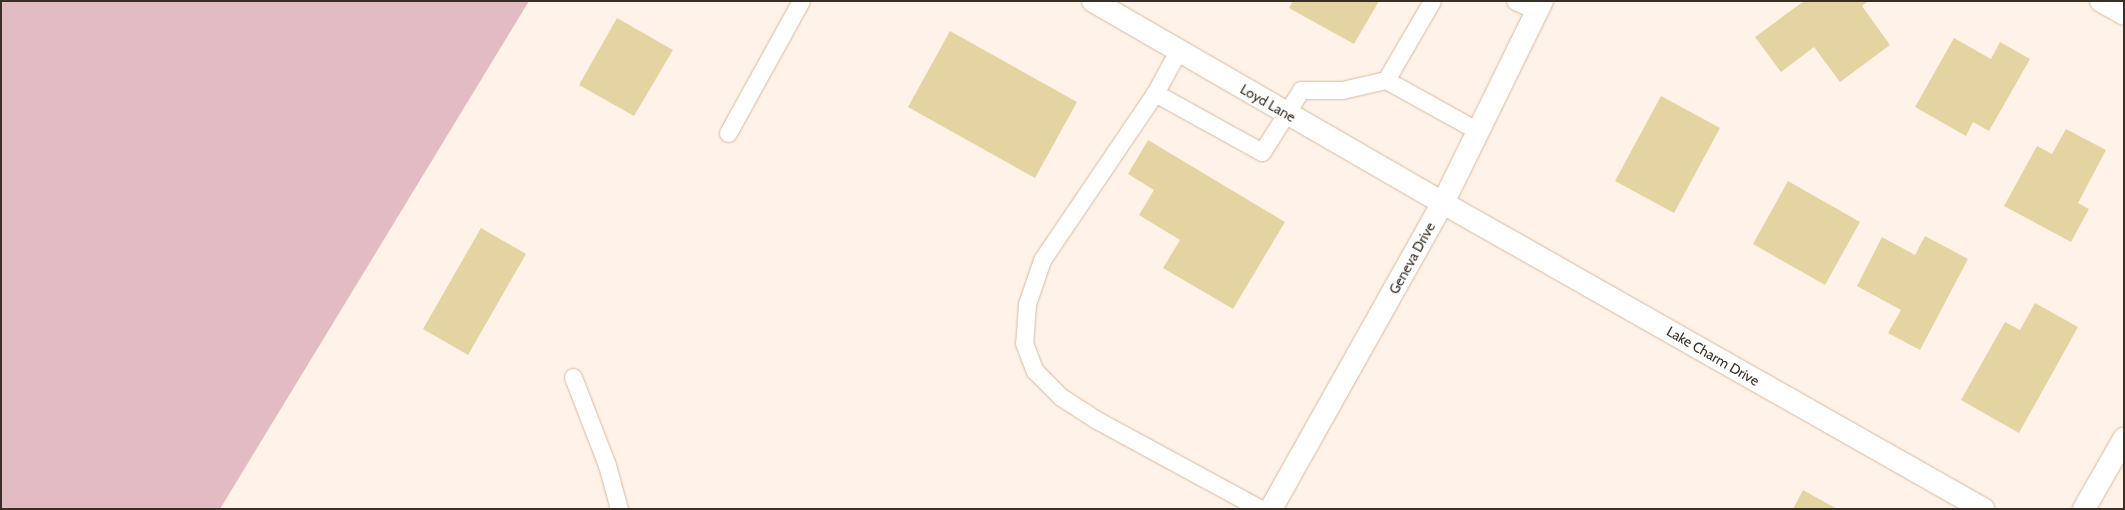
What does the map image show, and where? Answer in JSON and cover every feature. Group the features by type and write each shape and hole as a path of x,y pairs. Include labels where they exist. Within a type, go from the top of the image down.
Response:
{"street":[{"name":"Loyd Lane","path":"1093,1 1443,203"},
{"path":"2101,1 2124,14"},
{"name":"Geneva Drive","path":"1270,509 1443,203 1539,6"},
{"name":"Lake Charm Drive","path":"1443,203 1983,509"},
{"path":"2084,509 2124,439"}],"lane":[{"path":"728,133 801,1"},
{"path":"1386,80 1432,1"},
{"path":"1515,1 1539,6"},
{"path":"1178,51 1155,92 1042,260 1027,304 1024,343 1035,371 1061,397 1095,419 1261,509"},
{"path":"1155,92 1262,152 1301,90 1342,90 1386,80 1478,131"},
{"path":"573,377 607,465 619,509"}],"shaded area":[{"path":"1,1 529,1 220,509 1,509"}],"building":[{"path":"1293,1 1379,1 1354,44 1289,8"},
{"path":"1804,1 1868,1 1862,6 1890,45 1840,82 1814,47 1781,72 1755,37"},
{"path":"617,18 673,50 634,116 579,85"},
{"path":"950,31 1077,102 1035,178 908,107"},
{"path":"1954,38 1991,59 2000,42 2030,59 1989,131 1973,122 1966,136 1915,107"},
{"path":"1661,96 1720,128 1674,213 1615,181"},
{"path":"2066,129 2106,150 2078,203 2089,209 2071,242 2004,206 2037,146 2052,154"},
{"path":"1148,140 1285,222 1233,309 1163,268 1180,240 1139,215 1154,190 1128,174"},
{"path":"1788,181 1860,222 1825,285 1753,244"},
{"path":"481,228 526,254 468,355 423,329"},
{"path":"1925,236 1968,259 1920,350 1888,333 1901,310 1857,286 1882,237 1915,255"},
{"path":"2035,303 2078,327 2019,433 1961,400 2005,322 2020,330"},
{"path":"1803,490 1837,509 1793,509"}]}
